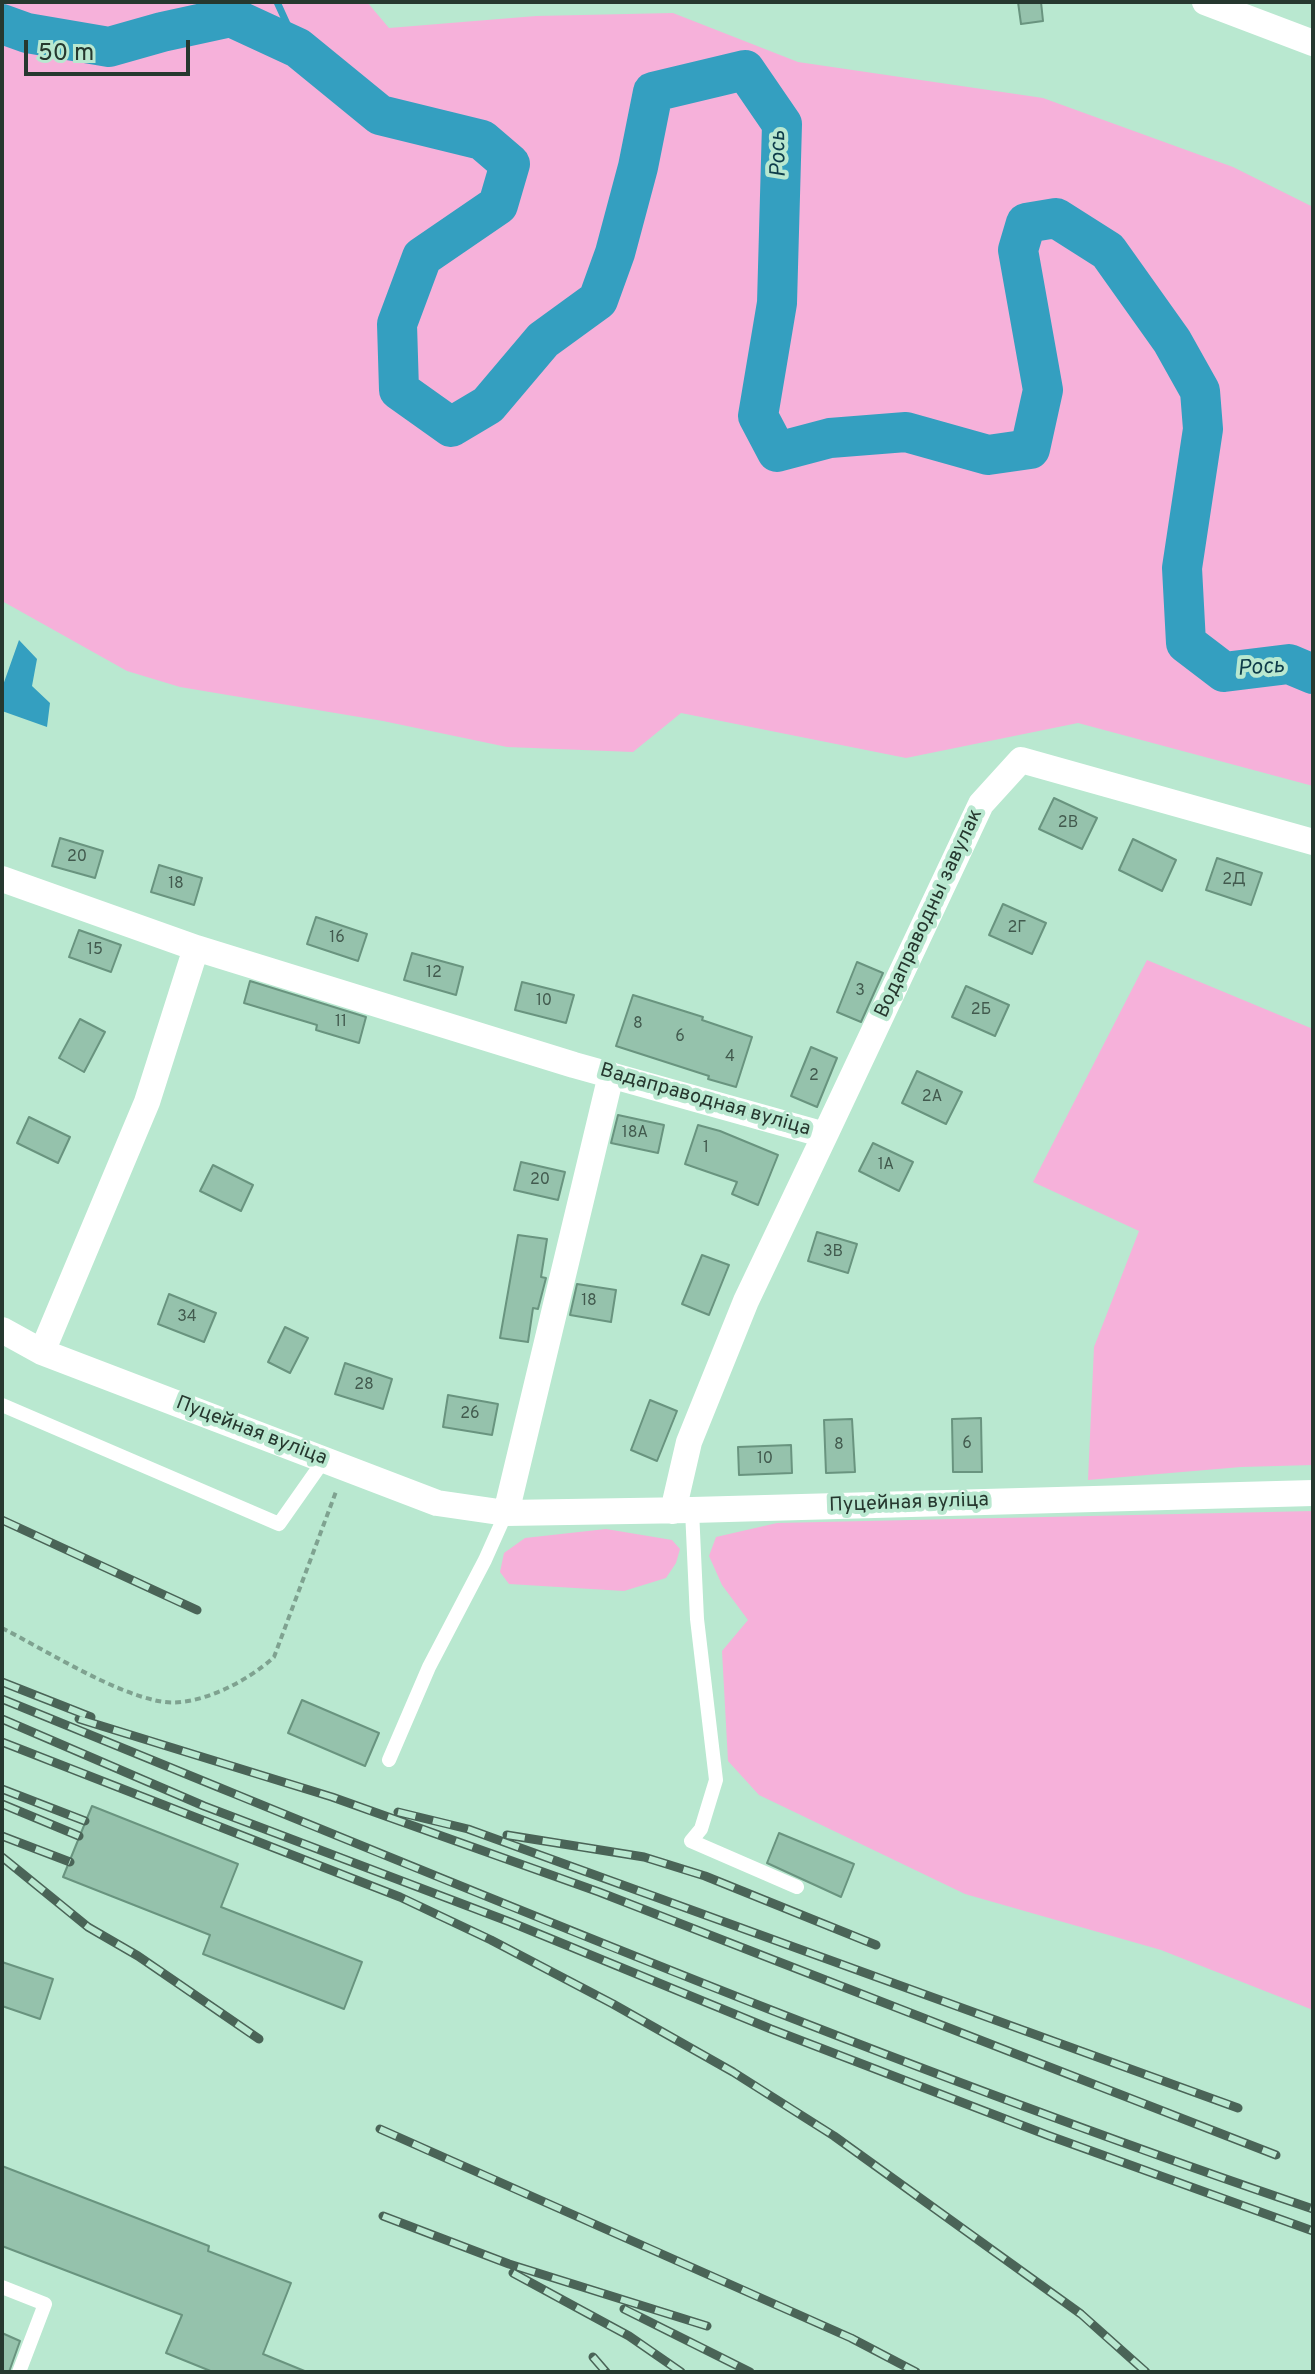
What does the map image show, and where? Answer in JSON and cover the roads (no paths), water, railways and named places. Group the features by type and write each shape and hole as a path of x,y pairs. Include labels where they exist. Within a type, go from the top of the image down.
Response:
{"street":[{"path":"1205,2 1313,43"},
{"name":"Водаправодны завулак","path":"825,1135 981,804 1021,760 1313,842"},
{"name":"Вадаправодная вуліца","path":"2,879 196,948 611,1075 825,1135 746,1301 689,1442 683,1510"},
{"path":"42,1352 147,1102 196,948"},
{"path":"506,1513 611,1075"},
{"name":"Пуцейная вуліца","path":"2,1330 42,1352 437,1503 506,1513 1313,1493"}],"lane":[{"path":"2,1405 279,1524 334,1464"},
{"path":"683,1510 716,1780 701,1829 691,1841 797,1887"},
{"path":"389,1760 429,1667 506,1513"},
{"path":"2,2287 45,2304 19,2372"}],"water":[{"path":"19,640 37,659 32,686 50,703 47,727 2,711 2,688"}],"waterway":[{"path":"277,2 298,48"},
{"name":"Рось","path":"2,24 27,33 109,47 231,17 298,48 380,115 482,140 510,164 498,205 422,257 397,324 399,390 451,427 488,405 543,340 598,300 615,253 638,167 653,92 745,70 782,124 777,303 758,416 777,452 830,438 906,432 988,455 1030,449 1043,390 1018,250 1026,223 1056,218 1108,251 1172,341 1200,391 1203,429 1182,568 1186,643 1224,672 1289,664 1313,674"}],"railway":[{"path":"2,1520 197,1610"},
{"path":"2,1682 91,1717"},
{"path":"2,1699 818,2028 982,2091 1313,2209"},
{"path":"2,1719 204,1806 510,1922 771,2029 1047,2135 1313,2231"},
{"path":"79,1719 332,1797 599,1892 1276,2155"},
{"path":"2,1742 400,1897 491,1940 613,2004 733,2072 834,2136 1081,2314 1146,2372"},
{"path":"2,1789 85,1821"},
{"path":"2,1804 79,1836"},
{"path":"398,1812 468,1829 1238,2108"},
{"path":"507,1835 644,1857 705,1876 876,1945"},
{"path":"2,1836 70,1862"},
{"path":"2,1857 88,1927 138,1956 259,2039"},
{"path":"380,2129 851,2338 916,2372"},
{"path":"383,2216 509,2264 707,2326"},
{"path":"513,2273 629,2336 681,2372"},
{"path":"624,2309 750,2372"},
{"path":"593,2357 606,2372"}]}
